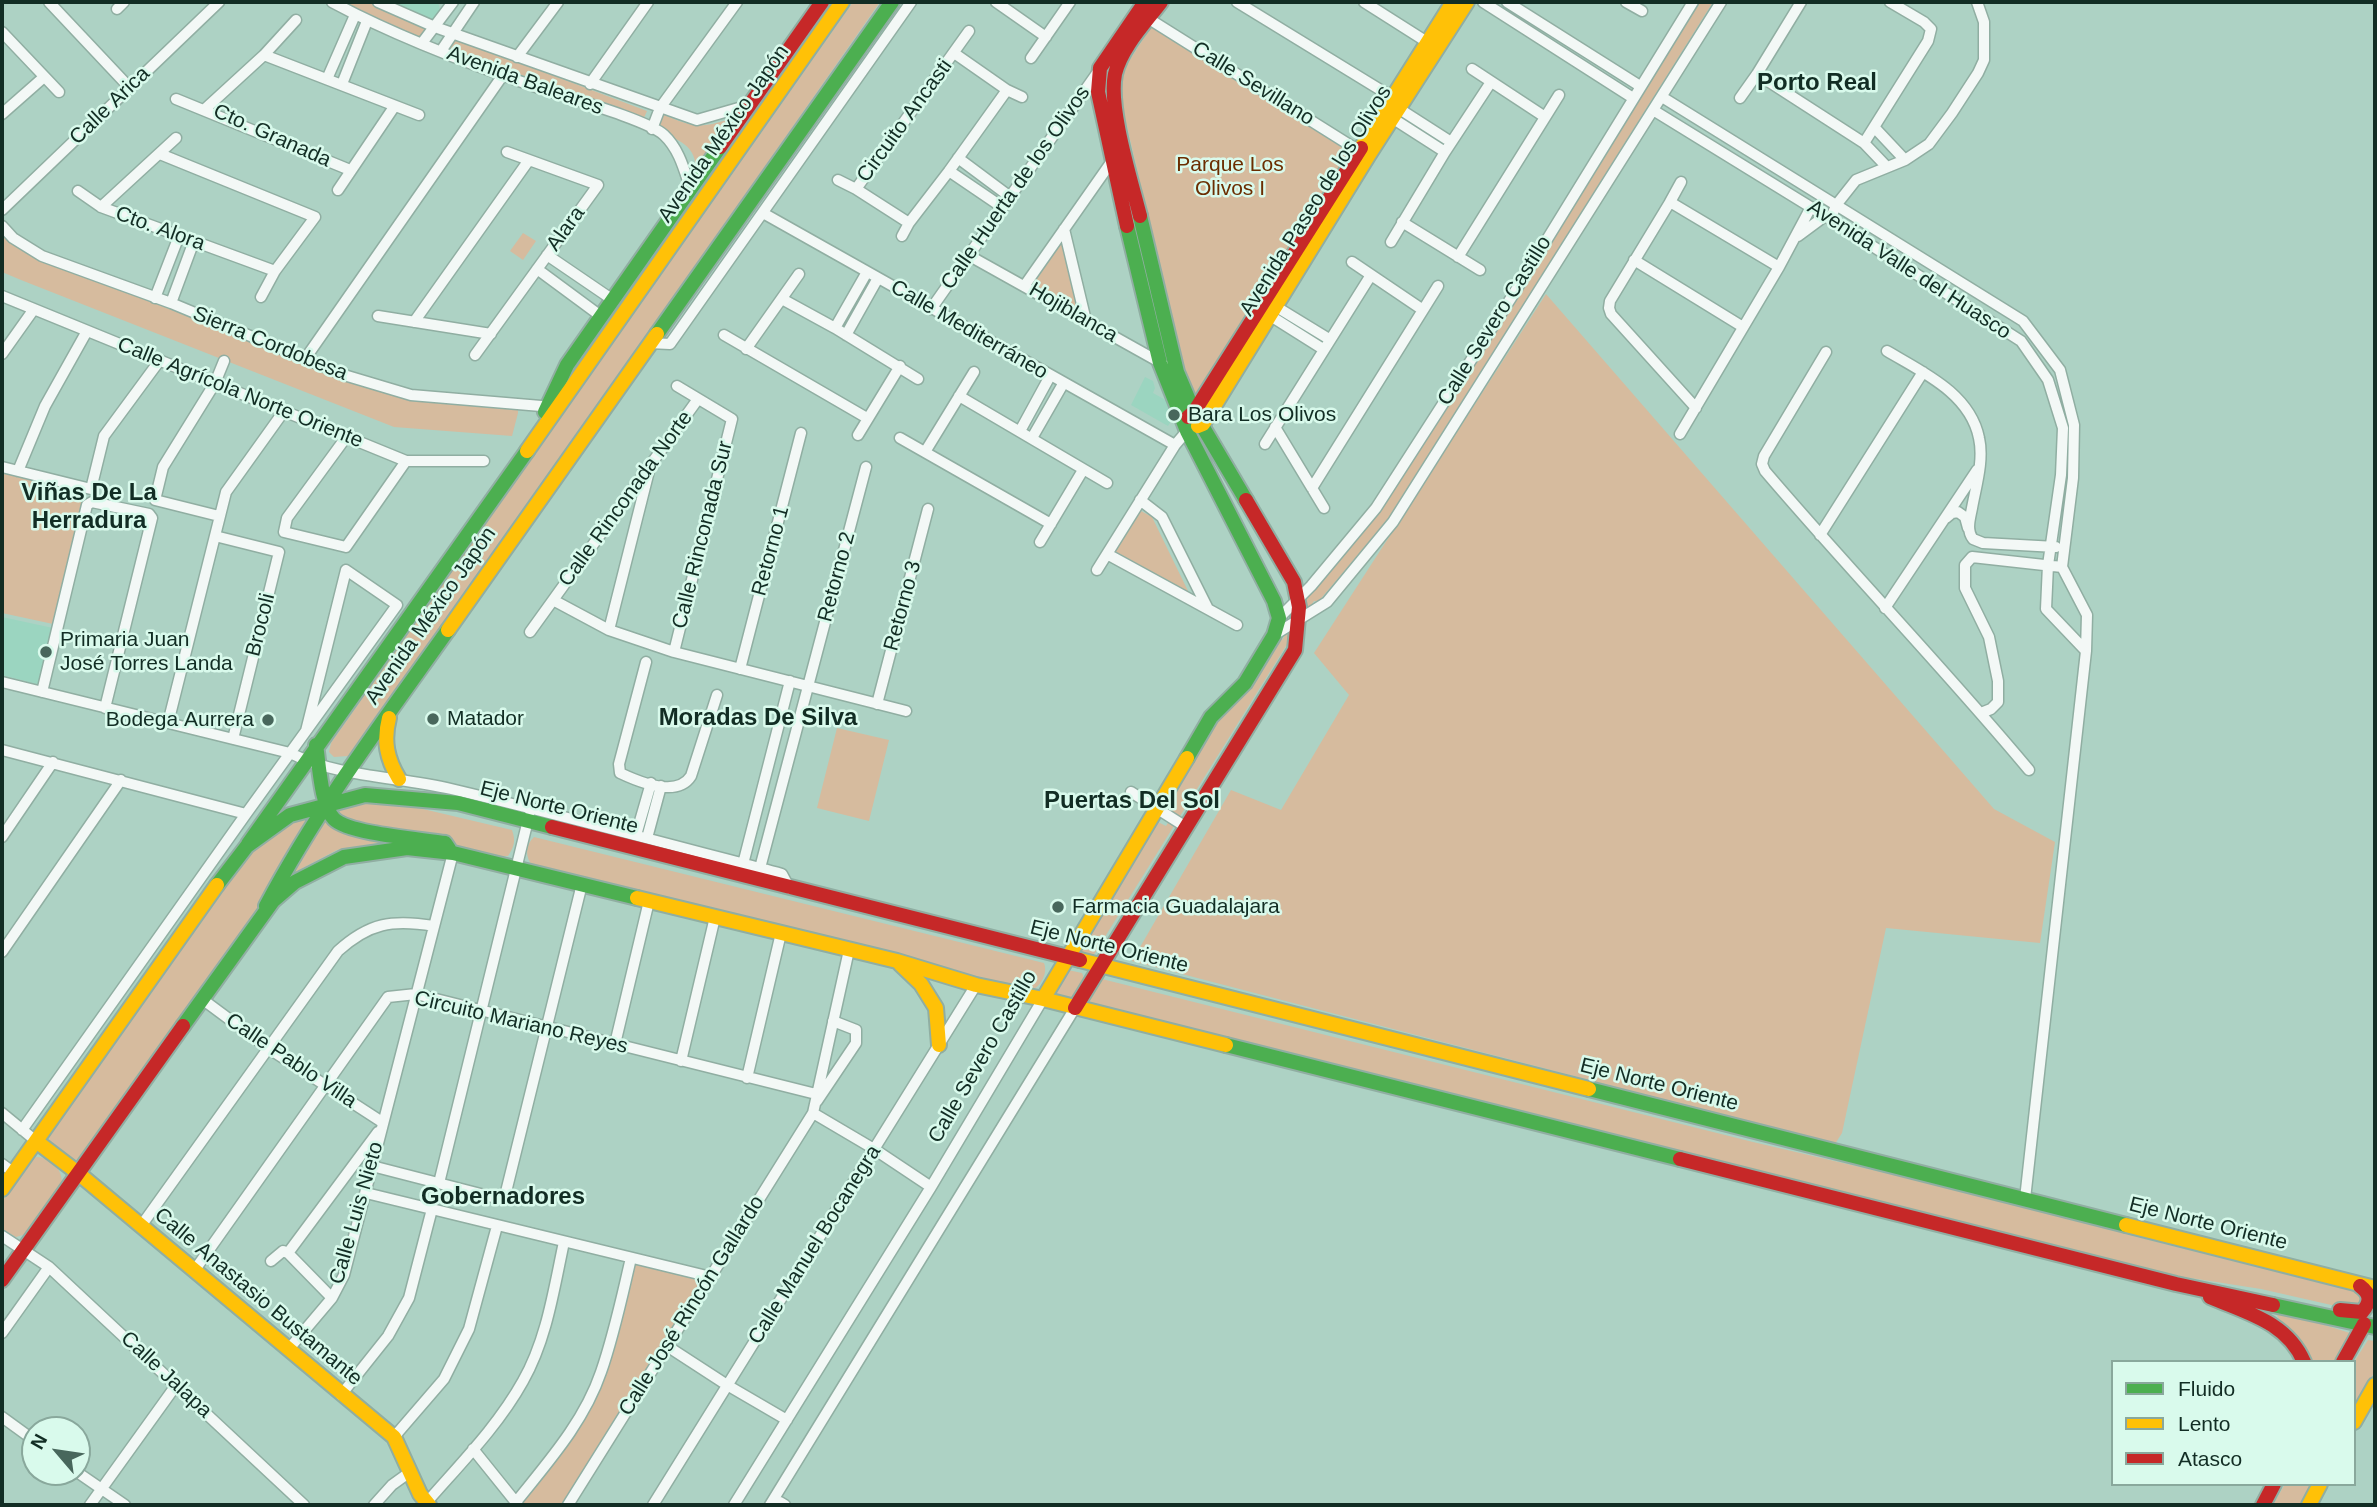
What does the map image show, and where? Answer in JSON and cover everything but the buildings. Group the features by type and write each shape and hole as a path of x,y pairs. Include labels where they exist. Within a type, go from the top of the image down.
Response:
{"street":[{"path":"49,2 130,87"},
{"name":"Calle Arica","path":"2,211 219,2"},
{"name":"Avenida Baleares","path":"332,2 367,21 441,51 662,133 676,150 690,187"},
{"name":"Avenida Baleares","path":"378,2 435,27 697,120 748,105"},
{"path":"422,43 453,2"},
{"path":"441,51 474,2"},
{"path":"517,57 558,2"},
{"path":"590,83 648,2"},
{"path":"652,129 660,108 737,2"},
{"name":"Avenida México Japón","path":"312,763 316,745 542,427 568,365 822,2"},
{"name":"Avenida México Japón","path":"551,407 842,2"},
{"name":"Avenida México Japón","path":"258,919 293,855 347,772 892,2"},
{"path":"649,343 670,344 911,2"},
{"path":"996,2 1046,37"},
{"path":"1031,58 1070,2"},
{"path":"1160,2 1144,11 1100,68 1098,92 1160,363 1192,422 1275,601 1279,618"},
{"path":"1237,2 1394,108 1451,142"},
{"path":"1364,2 1427,42"},
{"name":"Avenida Paseo de los Olivos","path":"1192,422 1394,108 1427,42 1452,2"},
{"name":"Avenida Paseo de los Olivos","path":"1192,422 1272,311 1363,153 1467,2"},
{"path":"1483,2 1633,98"},
{"path":"1507,2 1640,86"},
{"path":"1626,2 1642,11"},
{"name":"Calle Severo Castillo","path":"734,1505 931,1186 1211,717 1245,683 1274,635 1279,618 1311,586 1376,508 1511,298 1693,2"},
{"name":"Calle Severo Castillo","path":"1274,635 1327,602 1393,522 1721,2"},
{"path":"1740,98 1801,2"},
{"path":"1864,143 1928,41 1931,29 1890,2"},
{"path":"1795,239 1828,217 1856,180 1905,160 1928,144 1978,73 1984,60 1984,22 1977,2"},
{"path":"778,1504 1099,965 1295,650 1300,621 1299,596 1294,582 1192,422 1177,372 1113,102 1115,74 1144,11"},
{"name":"Calle Sevillano","path":"1144,11 1363,153"},
{"path":"327,79 355,15"},
{"name":"Cto. Granada","path":"296,20 264,55 205,109 350,170 394,107"},
{"path":"342,84 367,21"},
{"name":"Circuito Ancasti","path":"856,189 968,31"},
{"path":"2,32 59,92"},
{"name":"Circuito Ancasti","path":"954,53 1007,90 1022,97"},
{"path":"264,55 419,115"},
{"name":"Calle Huerta de los Olivos","path":"931,309 1100,68"},
{"path":"1472,69 1545,117"},
{"path":"1757,74 1864,143 1886,166"},
{"path":"304,359 503,75"},
{"path":"2,114 44,77"},
{"path":"1391,242 1451,142 1491,82"},
{"path":"902,236 1007,90"},
{"path":"1458,257 1559,95"},
{"name":"Avenida Valle del Huasco","path":"1662,97 2023,321 2060,370 2074,425 2073,478 2062,567"},
{"path":"176,99 205,109"},
{"path":"1394,108 1445,152"},
{"name":"Avenida Valle del Huasco","path":"1653,110 1828,217 2021,341 2049,380 2063,428 2061,475 2050,547 2046,609 2086,651"},
{"path":"1874,127 1905,160"},
{"name":"Cto. Alora","path":"176,138 102,207 275,271"},
{"name":"Alara","path":"475,355 598,185 507,152"},
{"path":"159,154 315,217 275,271 261,297"},
{"path":"958,158 1009,196"},
{"path":"414,322 529,160"},
{"path":"1025,285 1112,161"},
{"path":"338,190 350,170"},
{"path":"949,171 1002,207"},
{"name":"Circuito Ancasti","path":"838,180 909,223"},
{"path":"1681,182 1610,301 1609,308 1611,314 1696,408"},
{"path":"78,191 102,207"},
{"path":"1670,202 1779,267"},
{"path":"1680,434 1779,267 1811,207"},
{"name":"Calle Mediterráneo","path":"763,212 1173,444"},
{"path":"1402,222 1480,270"},
{"name":"Sierra Cordobesa","path":"2,226 13,238 42,256 171,303 344,375 411,395 551,407"},
{"path":"1065,229 1086,321"},
{"path":"155,298 178,236"},
{"path":"171,303 194,241"},
{"path":"547,255 613,300"},
{"name":"Hojiblanca","path":"968,255 1177,372"},
{"path":"1634,260 1743,327"},
{"path":"1352,262 1423,310"},
{"path":"537,270 601,317"},
{"path":"835,328 867,272"},
{"path":"746,349 799,274"},
{"path":"1265,444 1371,275"},
{"path":"846,335 878,278"},
{"path":"1312,488 1438,286"},
{"name":"Calle Agrícola Norte Oriente","path":"2,296 406,461 484,461"},
{"path":"782,299 918,379"},
{"path":"2,354 34,309"},
{"path":"1272,311 1329,339"},
{"path":"1272,311 1323,349"},
{"path":"377,316 491,334"},
{"path":"18,471 45,406 87,331"},
{"path":"724,335 867,418"},
{"path":"1887,351 1952,393 1969,412 1979,439 1979,466 1969,529"},
{"path":"1826,352 1764,456 1762,464 1765,471 2029,770"},
{"path":"2,467 91,489 104,436 160,360"},
{"path":"219,516 155,500 163,467 215,383 224,361"},
{"path":"858,435 900,366"},
{"path":"925,452 974,372"},
{"path":"1820,535 1923,372"},
{"path":"1020,431 1050,376"},
{"path":"1032,438 1063,384"},
{"path":"677,386 698,399"},
{"path":"959,396 1107,482"},
{"name":"Calle Rinconada Sur","path":"674,652 732,419 698,399"},
{"name":"Calle Rinconada Norte","path":"530,632 698,399"},
{"path":"168,723 226,492 284,411"},
{"path":"1097,570 1164,464 1173,444 1192,422"},
{"path":"1275,427 1324,508"},
{"name":"Retorno 1","path":"740,669 801,433"},
{"path":"346,436 288,517 284,532 346,547 406,461"},
{"path":"901,438 1051,524"},
{"path":"610,630 651,464"},
{"path":"1885,608 1979,466"},
{"name":"Retorno 2","path":"760,868 866,467"},
{"path":"1040,542 1083,470"},
{"path":"1140,500 1162,517 1208,609"},
{"path":"42,692 87,505 92,502 149,514 152,519 104,708"},
{"name":"Retorno 3","path":"877,704 928,509"},
{"path":"1940,522 1958,512 1965,517 1973,539 1983,543 2064,548"},
{"name":"Brocoli","path":"215,536 279,552 233,739"},
{"path":"1107,554 1237,625"},
{"path":"1981,713 1998,702 1996,660 1989,637 1965,588 1965,565 1972,557 2062,567 2087,615 2086,651 2025,1199"},
{"path":"22,1130 397,606 346,570 306,731"},
{"path":"553,600 610,630 674,652 906,711"},
{"path":"646,662 619,764 620,773 656,785 686,784 717,695"},
{"path":"743,864 790,681"},
{"path":"2,682 290,753 312,763 347,772 448,789 529,816 590,825 642,837 782,874 790,889"},
{"path":"394,705 386,726 384,745 387,759 399,779"},
{"path":"2,750 246,814"},
{"path":"2,836 53,762"},
{"path":"312,763 332,818 348,828 408,835 444,843 453,853"},
{"path":"247,846 312,763"},
{"path":"2,952 121,780"},
{"path":"642,837 656,785"},
{"path":"430,801 448,789"},
{"path":"762,790 779,794"},
{"path":"1131,792 1186,827"},
{"name":"Eje Norte Oriente","path":"2,1189 8,1168 36,1141 247,846 290,815 365,795 458,803 529,816 572,833 790,889 2375,1288"},
{"path":"439,1183 529,816"},
{"path":"572,833 590,825"},
{"path":"2,1280 273,901 295,882 344,857 407,848 453,853 582,884 2176,1284 2370,1325"},
{"name":"Calle Luis Nieto","path":"288,1350 332,1298 344,1275 453,853"},
{"path":"372,1166 504,1200 582,884"},
{"path":"615,1044 649,901"},
{"path":"681,1061 715,917"},
{"path":"141,1226 338,951 356,934 382,924 404,921 434,926"},
{"path":"747,1078 781,933"},
{"name":"Calle José Rincón Gallardo","path":"814,1109 849,950"},
{"path":"897,961 921,984 936,1008 939,1045"},
{"name":"Calle Manuel Bocanegra","path":"653,1505 976,985"},
{"name":"Circuito Mariano Reyes","path":"194,1271 388,998 416,994 816,1094"},
{"name":"Calle Pablo Villa","path":"202,999 268,1048 382,1125"},
{"name":"Calle José Rincón Gallardo","path":"569,1502 856,1043 856,1030 833,1021"},
{"path":"814,1109 931,1186"},
{"path":"2,1113 36,1141"},
{"name":"Calle Luis Nieto","path":"332,1298 288,1252 382,1125"},
{"name":"Calle Anastasio Bustamante","path":"36,1141 78,1173 394,1437 420,1494 428,1504"},
{"path":"366,1193 710,1277"},
{"path":"341,1395 388,1336 409,1298 432,1209"},
{"path":"394,1437 444,1379 469,1329 497,1226"},
{"name":"Calle Jalapa","path":"2,1236 49,1267 177,1384 300,1504"},
{"path":"428,1504 495,1425 524,1379 546,1323 564,1242"},
{"path":"271,1261 283,1251 288,1252"},
{"path":"473,1449 517,1504 560,1448 601,1375 631,1258"},
{"path":"2,1333 49,1267"},
{"path":"2228,1294 2259,1292 2353,1313 2362,1312 2371,1298 2362,1287 2352,1282"},
{"path":"2176,1284 2274,1325 2297,1346 2303,1360"},
{"path":"2344,1360 2370,1325 2375,1304"},
{"path":"667,1346 787,1420"},
{"path":"90,1505 177,1384"},
{"path":"2356,1419 2375,1385"},
{"path":"2356,1421 2375,1398"},
{"path":"2,1417 21,1431"},
{"path":"374,1505 392,1485 410,1472"},
{"path":"91,1482 125,1505"},
{"path":"2263,1505 2273,1486"},
{"path":"2309,1505 2319,1486"},
{"path":"569,1502 581,1505"}],"shaded area":[{"path":"387,2 438,2 440,10 434,19 427,19"},
{"path":"1145,377 1153,381 1153,393 1171,403 1176,413 1168,426 1131,405"},
{"path":"2,617 53,628 40,685 2,675"}],"green space":[{"path":"337,2 374,2 430,27 421,40"},
{"path":"853,2 880,2 348,756 334,757 329,752 331,743"},
{"path":"1695,2 1713,2 1392,515 1318,602 1314,601 1093,956 1075,951 1156,821 1166,826 1174,813 1164,807 1216,722 1246,689 1277,639 1282,640 1308,598 1306,596 1382,505"},
{"name":"Parque Los Olivos I","path":"1153,24 1351,149 1195,398 1183,367 1119,92 1124,69"},
{"path":"451,37 647,111 643,120 446,47"},
{"path":"662,114 698,125 714,124 735,117 695,173 694,156 690,150 679,141 656,130"},
{"path":"2,232 53,263 321,369 383,389 518,406 512,436 394,427 21,280 2,272"},
{"path":"523,233 536,241 523,260 510,251"},
{"path":"1063,237 1080,313 1031,284"},
{"path":"1546,294 1994,809 2055,842 2040,943 1886,928 1842,1133 1835,1144 1132,961 1231,790 1281,810 1349,695 1314,653"},
{"path":"2,471 85,493 53,624 2,613"},
{"path":"1141,511 1152,517 1189,593 1114,552"},
{"path":"837,728 889,740 869,821 817,808"},
{"path":"376,802 423,809 512,830 513,847 508,856 496,857 402,839 337,850 301,869 261,903 84,1154 79,1159 70,1160 51,1146 49,1137 52,1131 216,898 251,854 274,834 301,819 331,809"},
{"path":"534,837 1044,963 1043,979 1032,990 533,866 527,852"},
{"path":"1068,970 1082,973 1084,981 1082,988 1071,1000 1053,994"},
{"path":"1102,979 1753,1142 1937,1185 2177,1247 2361,1290 2364,1305 2349,1309 2261,1289 2178,1276 1091,1005 1089,994"},
{"path":"37,1157 55,1165 62,1183 26,1234 16,1237 2,1229 2,1202 31,1160"},
{"path":"633,1264 705,1280 561,1505 524,1505 522,1503 566,1448 590,1407"},
{"path":"2280,1311 2350,1333 2336,1360 2307,1360 2293,1333 2275,1312"},
{"path":"2368,1340 2375,1341 2375,1371 2356,1404 2356,1360"},
{"path":"2284,1486 2311,1486 2300,1505 2273,1505"}],"traffic: fast":[{"path":"657,334 892,2"},
{"path":"545,412 567,365 720,147"},
{"path":"1140,216 1177,372 1194,412 1246,500"},
{"path":"1127,226 1160,363 1187,431 1274,601 1279,618 1274,635 1245,683 1211,717 1187,758"},
{"path":"248,844 527,451"},
{"path":"266,906 330,799 448,630"},
{"path":"316,745 323,795 334,819 354,829 445,843 449,849"},
{"path":"217,885 247,846 290,815 365,795 458,803 552,827"},
{"path":"183,1026 273,901 295,882 344,857 407,848 453,853 637,898"},
{"path":"1226,1045 1680,1159"},
{"path":"1589,1089 2126,1225"},
{"path":"2273,1305 2375,1327"}],"traffic: slow":[{"path":"527,451 842,2"},
{"path":"1361,148 1453,2"},
{"path":"1198,426 1203,424 1368,156 1467,2"},
{"path":"448,630 657,334"},
{"path":"389,718 387,750 399,779"},
{"path":"1043,999 1187,758"},
{"path":"2,1189 217,885"},
{"path":"637,898 897,961 976,985 1226,1045"},
{"path":"1080,960 1589,1089"},
{"path":"900,964 921,984 936,1008 939,1045"},
{"path":"36,1141 78,1173 394,1437 420,1494 429,1505"},
{"path":"2126,1225 2375,1288"},
{"path":"2356,1418 2375,1385"},
{"path":"2309,1505 2319,1486"}],"traffic: jam":[{"path":"720,147 822,2"},
{"path":"1127,226 1098,92 1100,68 1145,2"},
{"path":"1140,216 1117,124 1115,74 1128,45 1161,2"},
{"path":"1188,417 1194,412 1361,148"},
{"path":"1075,1008 1295,650 1299,607 1294,582 1246,500"},
{"path":"552,827 1080,960"},
{"path":"2,1280 183,1026"},
{"path":"1680,1159 2176,1284 2273,1305"},
{"path":"2340,1310 2362,1312 2368,1298 2360,1286"},
{"path":"2210,1297 2265,1320 2277,1328 2297,1348 2303,1360"},
{"path":"2344,1360 2364,1324"},
{"path":"2263,1505 2273,1486"}],"place":[{"name":"Bara Los Olivos","path":"1174,415"},
{"name":"Primaria Juan José Torres Landa","path":"46,652"},
{"name":"Matador","path":"433,719"},
{"name":"Bodega Aurrera","path":"268,720"},
{"name":"Farmacia Guadalajara","path":"1058,907"}],"district":[{"name":"Porto Real","path":"1817,83"},
{"name":"Viñas De La Herradura","path":"89,507"},
{"name":"Moradas De Silva","path":"758,718"},
{"name":"Puertas Del Sol","path":"1132,801"},
{"name":"Gobernadores","path":"503,1197"}]}
